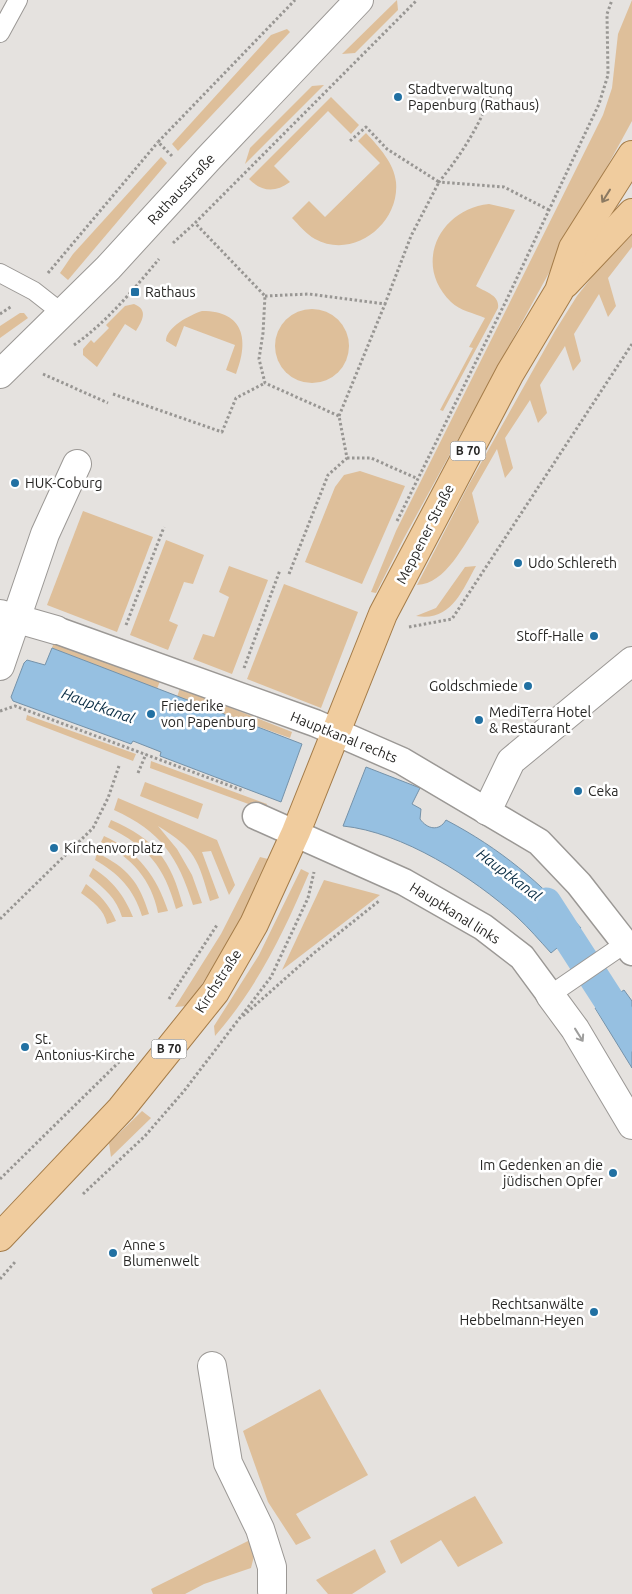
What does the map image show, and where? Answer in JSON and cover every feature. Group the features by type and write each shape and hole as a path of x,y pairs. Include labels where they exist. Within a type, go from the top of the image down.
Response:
{"main road":[{"name":"Meppener Straße","path":"559,291 573,248 632,155"},
{"name":"Meppener Straße","path":"336,731 384,614 510,373 559,291 632,213"},
{"name":"Kirchstraße","path":"0,1237 121,1109 215,992 254,924 296,832 336,731"}],"street":[{"name":"Rathausstraße","path":"7,368 108,268 208,159 359,0"},
{"path":"0,666 9,617 77,464"},
{"name":"Hauptkanal rechts","path":"9,617 56,630 336,731 402,761 539,842 579,884 621,951"},
{"path":"487,811 511,761 632,661"},
{"name":"Hauptkanal links","path":"252,805 296,832 404,882 483,927 522,957 557,991 575,1029 632,1125"},
{"path":"212,1366 228,1463 260,1529 272,1567 267,1593"}],"lane":[{"path":"0,33 18,0"},
{"path":"0,273 34,291 62,313"},
{"path":"557,991 621,951"}],"path":[{"path":"0,314 34,291 158,142 295,0"},
{"path":"265,383 259,359 263,333 265,296 195,223 417,0"},
{"path":"393,530 416,478 507,300 600,104 608,75 608,14 612,0"},
{"path":"347,458 339,416 411,236 439,182 463,152 481,120 491,95"},
{"path":"350,141 366,127 387,148 439,182 504,187 549,210"},
{"path":"158,142 178,163 208,159"},
{"path":"265,296 310,294 385,304"},
{"path":"416,624 452,619 632,344"},
{"path":"7,368 108,403"},
{"path":"114,394 222,432 236,398 265,383"},
{"path":"265,383 339,416"},
{"path":"289,574 328,475 347,458 370,458 416,478"},
{"path":"116,652 164,527"},
{"path":"234,694 280,570"},
{"path":"0,711 15,706 146,754 252,805"},
{"path":"138,773 146,754"},
{"path":"0,919 93,828 108,798 119,766"},
{"path":"237,1022 314,953 404,882"},
{"path":"81,1196 145,1136 184,1091 237,1022 271,977 308,898"},
{"path":"164,1005 218,924"},
{"path":"0,1179 123,1058"},
{"path":"0,1279 20,1258"}],"shaded area":[{"path":"397,0 398,10 355,53 342,54"},
{"path":"632,0 632,121 404,538 376,593 371,592 396,531 603,115 612,88 618,34"},
{"path":"287,29 290,32 178,151 172,144 271,35"},
{"path":"324,85 245,164 250,148 312,86"},
{"path":"331,97 359,125 351,134 328,111 274,166 290,182 279,188 269,190 264,189 249,179"},
{"path":"366,133 385,156 395,175 395,197 390,212 382,224 371,234 358,241 344,245 330,244 315,239 292,218 309,201 325,217 380,163 358,141"},
{"path":"161,157 167,163 68,280 60,273 73,254"},
{"path":"489,204 515,210 476,286 497,300 498,308 443,411 440,410 473,348 469,347 485,318 463,310 451,302 439,287 434,271 433,256 437,241 445,227 457,216 472,208"},
{"path":"632,233 632,247 608,278 616,306 608,317 599,294 574,334 581,361 573,371 565,346 540,385 547,413 538,423 530,400 505,438 513,468 505,478 497,449 472,493 479,522 445,570 437,578 417,585 468,486 555,331 577,296 599,268"},
{"path":"134,304 139,306 143,313 142,320 136,331 125,324 97,367 83,355 83,349 91,340 94,343 109,328 106,325 125,306"},
{"path":"305,309 319,309 333,315 343,325 349,339 347,360 333,377 319,383 305,383 291,377 281,367 275,353 275,339 281,325 291,315"},
{"path":"202,311 216,312 227,316 235,322 240,330 242,350 236,374 226,370 235,345 184,326 176,347 166,341 174,326 191,315"},
{"path":"20,313 24,313 28,318 0,338 0,326"},
{"path":"360,471 405,486 362,584 305,562 335,487 344,475"},
{"path":"83,511 153,537 117,632 47,605"},
{"path":"166,540 204,555 193,584 184,582 169,621 178,625 168,650 130,635"},
{"path":"229,566 268,580 232,674 193,659 203,634 214,637 229,597 219,592"},
{"path":"476,566 454,603 447,609 428,617 416,616 436,608 465,567"},
{"path":"284,584 358,612 321,708 247,679"},
{"path":"54,642 160,681 157,689 52,648"},
{"path":"180,688 292,732 290,738 177,697"},
{"path":"27,715 136,754 133,761 26,720"},
{"path":"151,761 267,804 265,810 150,768"},
{"path":"145,782 203,804 198,819 140,796"},
{"path":"118,798 217,840 235,885 229,895 211,851 202,852 219,898 210,901 194,857 171,834 158,826 177,849 192,875 202,903 193,905 181,873 166,847 144,827 114,810"},
{"path":"111,820 139,835 159,853 173,876 183,906 176,909 160,869 144,850 108,827"},
{"path":"104,836 127,849 145,866 158,887 168,911 158,913 155,901 145,880 122,855 101,842"},
{"path":"97,853 117,864 131,877 141,893 149,914 142,916 130,890 111,870 95,860"},
{"path":"260,857 268,859 232,934 211,971 187,1006 175,1007 221,934"},
{"path":"93,868 117,889 133,917 122,917 117,904 109,894 89,876"},
{"path":"301,869 309,873 290,917 257,979 215,1036 214,1026 259,955"},
{"path":"324,880 380,895 282,970"},
{"path":"86,884 104,900 116,921 107,924 101,910 81,893"},
{"path":"142,1111 151,1118 111,1157 109,1143"},
{"path":"320,1389 368,1475 296,1514 311,1538 296,1545 268,1502 243,1431"},
{"path":"475,1496 503,1543 458,1567 441,1540 401,1564 390,1541"},
{"path":"250,1540 255,1552 251,1568 204,1584 185,1594 153,1594 151,1589"},
{"path":"375,1549 386,1572 352,1594 328,1594 316,1580"}],"water":[{"path":"52,648 302,744 281,802 160,756 161,752 133,741 131,744 13,701 11,697 24,663 27,660 45,665"},
{"path":"366,767 420,788 412,804 421,809 420,819 426,825 437,828 446,820 485,843 535,881 581,928 551,953 517,917 458,872 436,859 389,837 343,826"},
{"path":"624,990 632,1001 632,1068 595,1008"}],"waterway":[{"name":"Hauptkanal","path":"546,903 632,1036"}],"place":[{"name":"Stadtverwaltung Papenburg (Rathaus)","path":"398,97"},
{"name":"Rathaus","path":"135,292"},
{"name":"HUK-Coburg","path":"15,483"},
{"name":"Udo Schlereth","path":"518,563"},
{"name":"Stoff-Halle","path":"594,636"},
{"name":"Goldschmiede","path":"528,686"},
{"name":"Friederike von Papenburg","path":"151,714"},
{"name":"MediTerra Hotel & Restaurant","path":"479,720"},
{"name":"Ceka","path":"578,791"},
{"name":"Kirchenvorplatz","path":"54,848"},
{"name":"St. Antonius-Kirche","path":"25,1047"},
{"name":"Im Gedenken an die jüdischen Opfer","path":"613,1173"},
{"name":"Anne s Blumenwelt","path":"113,1253"},
{"name":"Rechtsanwälte Hebbelmann-Heyen","path":"594,1312"}]}
